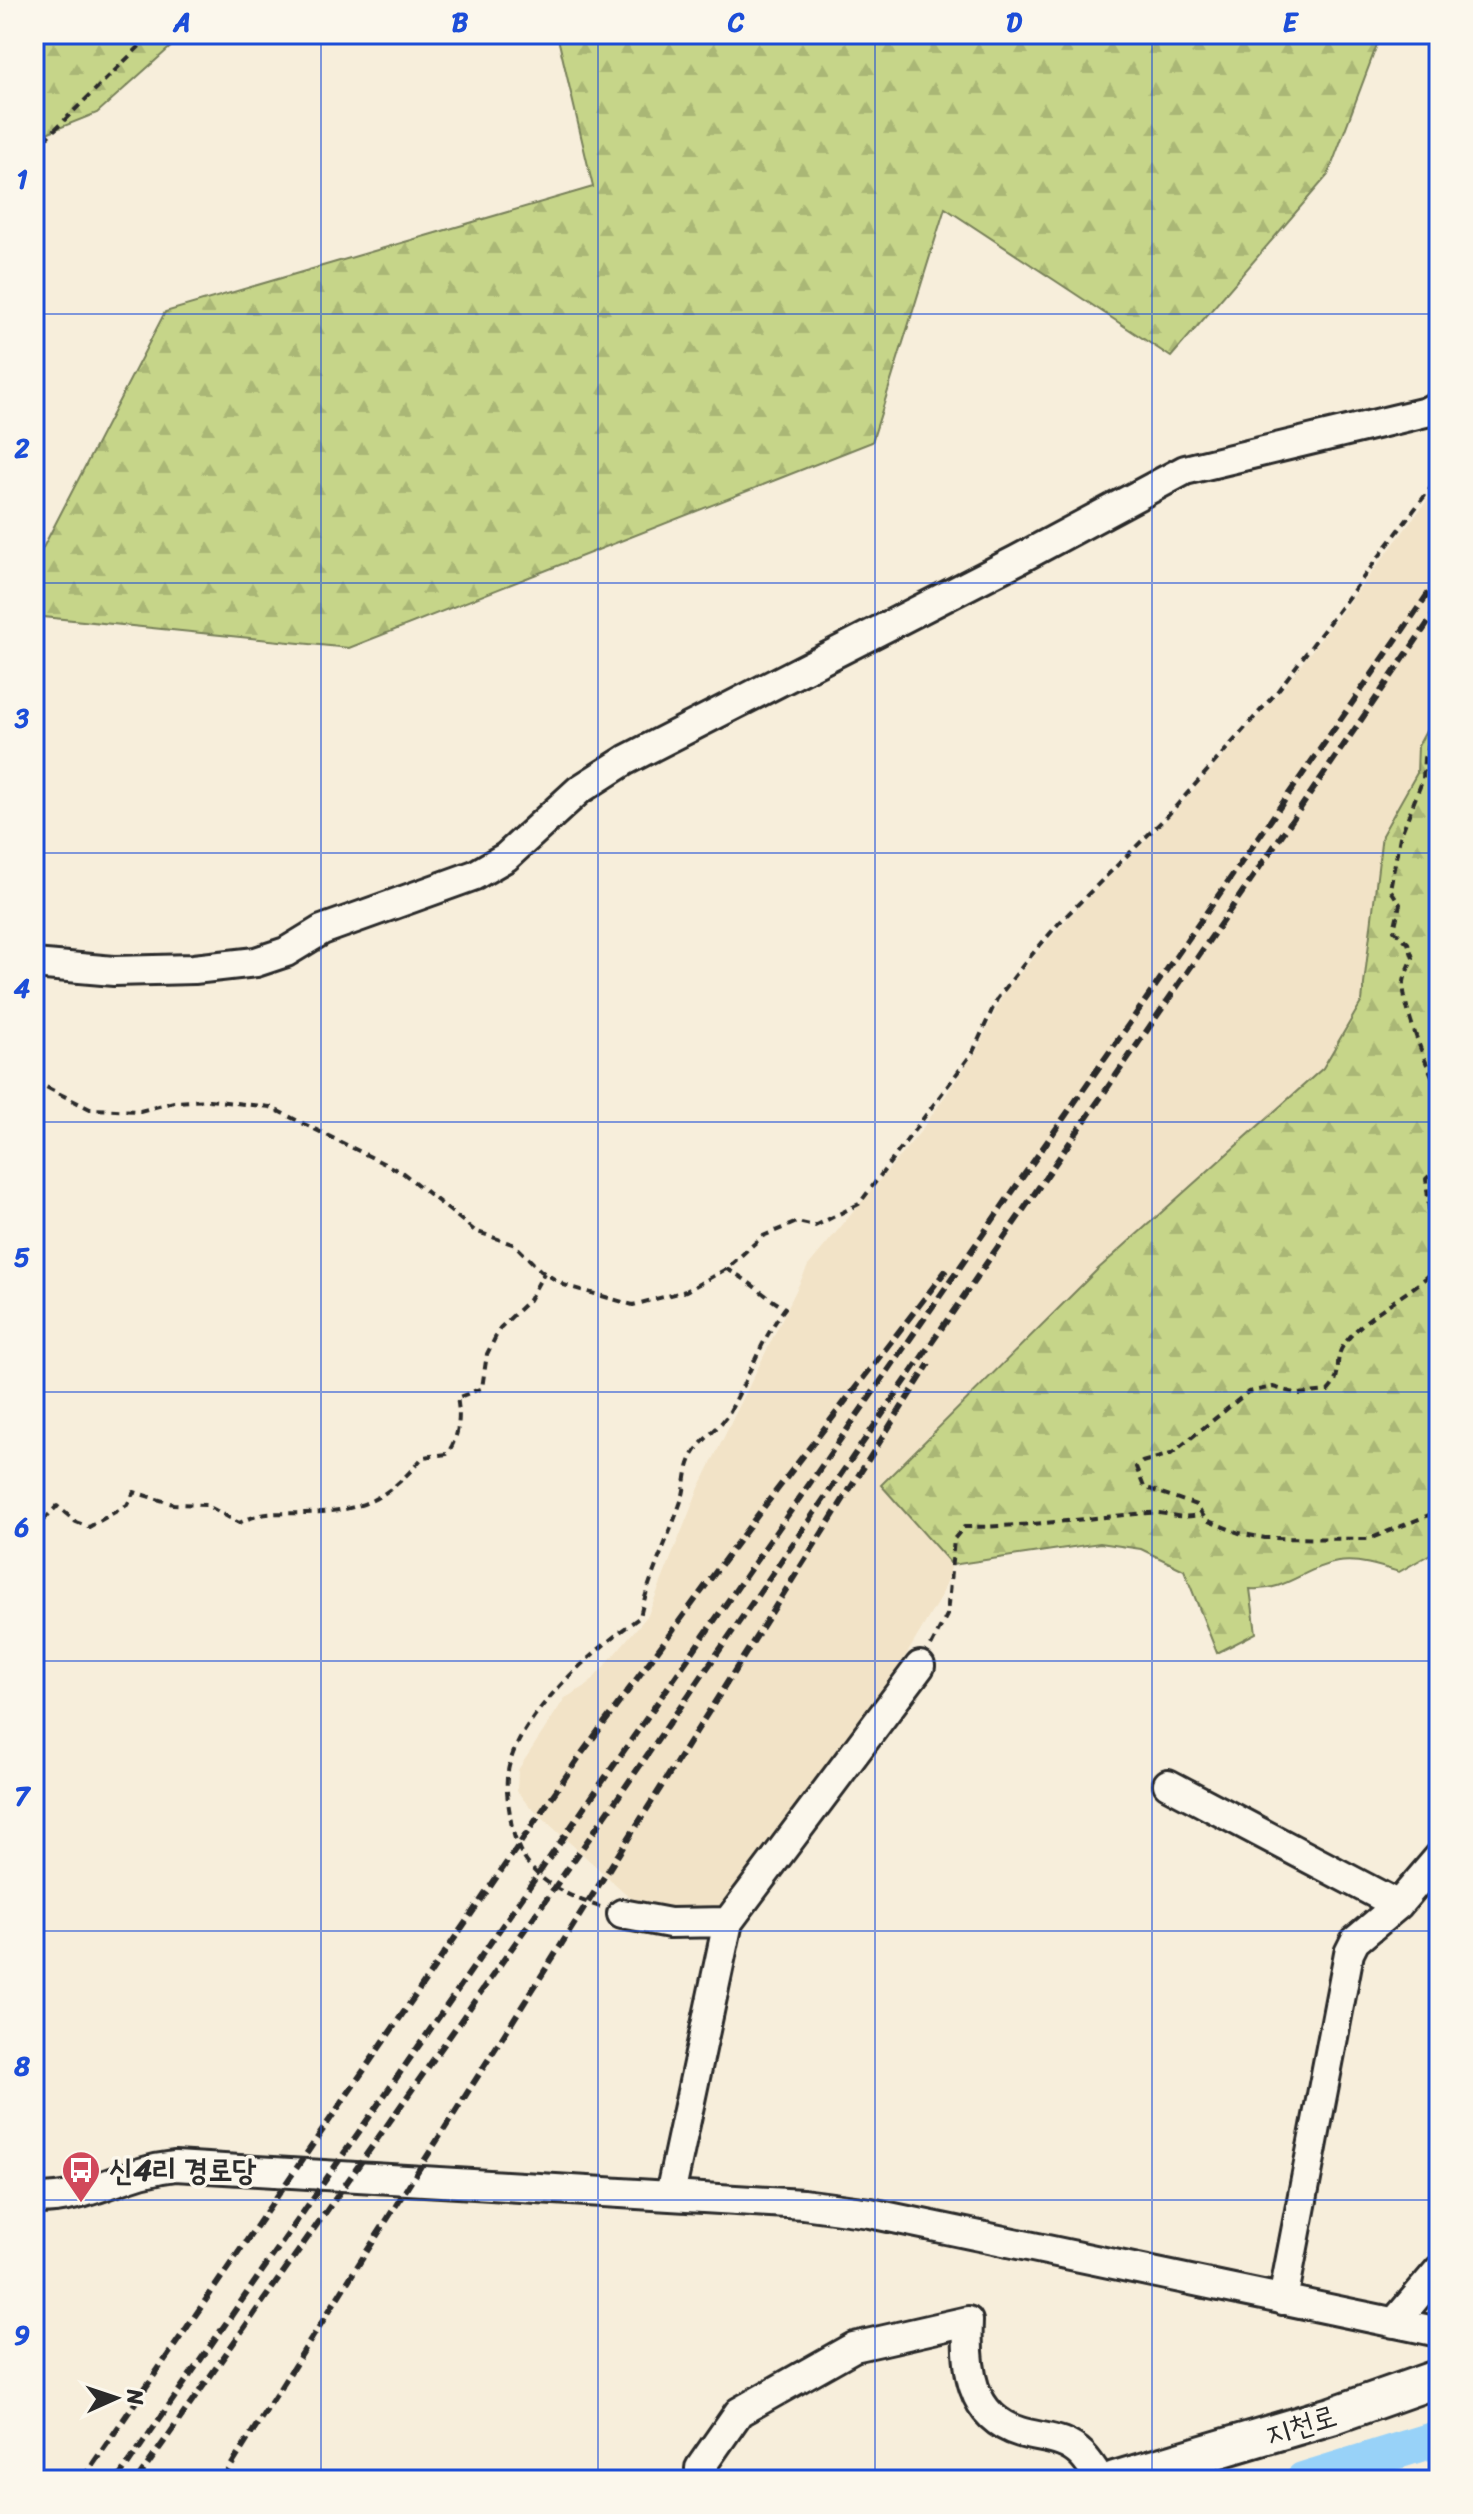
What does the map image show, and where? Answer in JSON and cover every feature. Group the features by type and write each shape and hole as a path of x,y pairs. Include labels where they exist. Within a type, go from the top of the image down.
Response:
{"main road":[{"name":"지천로","path":"1115,2480 1331,2416 1439,2378"}],"street":[{"path":"34,964 114,971 194,969 256,962 286,952 322,930 475,875 506,857 579,790 626,760 1017,560 1185,470 1426,412 1439,405"},
{"path":"670,2195 728,1922 920,1666"},
{"path":"1168,1784 1398,1905"},
{"path":"1283,2300 1349,1953 1355,1941 1398,1905 1439,1857"},
{"path":"622,1914 670,1923 728,1922"},
{"path":"34,2199 83,2195 120,2176 175,2166 803,2204 870,2213 1439,2332"},
{"path":"1394,2323 1439,2270"},
{"path":"700,2480 700,2468 739,2412 854,2347 916,2330 968,2321 967,2355 976,2400 997,2421 1020,2432 1053,2436 1082,2454 1100,2480"}],"path":[{"path":"34,150 152,34"},
{"path":"34,1081 90,1109 140,1111 174,1102 209,1100 270,1107 403,1173 475,1231 515,1245 544,1273 564,1285 633,1305 686,1291 726,1269 763,1236 797,1222 815,1226 859,1204 973,1052 997,999 1024,964 1059,923 1169,814 1276,693 1439,477"},
{"path":"1439,717 1424,758 1423,779 1400,837 1390,889 1400,904 1394,930 1408,943 1413,958 1403,983 1409,1014 1420,1039 1427,1070 1439,1089"},
{"path":"1439,1166 1426,1179 1430,1217 1439,1232"},
{"path":"1439,1265 1423,1283 1367,1323 1342,1347 1337,1382 1328,1391 1298,1394 1273,1387 1248,1392 1171,1454 1142,1462 1136,1467 1144,1487 1196,1505 1206,1520 1239,1533 1265,1538 1369,1539 1439,1511"},
{"path":"622,1914 565,1895 526,1865 512,1838 507,1776 516,1746 542,1708 599,1646 640,1617 645,1591 657,1570 684,1492 689,1461 703,1438 729,1414 766,1333 785,1308 760,1295 747,1279 726,1269"},
{"path":"34,1530 57,1506 89,1527 127,1505 134,1492 173,1504 206,1505 239,1523 260,1513 346,1510 396,1489 423,1457 447,1454 451,1449 461,1417 457,1398 482,1388 487,1354 500,1328 529,1300 544,1273"},
{"path":"920,1666 947,1615 954,1539 964,1527 1005,1527 1152,1512 1181,1519 1203,1514"}],"shaded area":[{"path":"1439,485 1439,707 1418,746 1417,773 1382,835 1362,1001 1323,1068 1097,1270 882,1485 952,1565 940,1598 898,1669 752,1882 729,1905 699,1917 671,1914 633,1900 527,1804 517,1791 518,1770 565,1698 588,1685 648,1615 699,1488 808,1266 920,1132 977,1050 1005,990 1069,917 1175,811 1279,693"}],"green space":[{"path":"34,34 185,34 97,113 34,138"},
{"path":"557,34 1381,34 1328,175 1171,357 945,208 872,442 349,648 34,616 34,565 165,312 593,187"},
{"path":"1439,707 1439,1549 1399,1572 1346,1561 1326,1565 1275,1587 1250,1589 1256,1633 1217,1653 1184,1570 1141,1549 1100,1543 952,1565 881,1485 1097,1270 1323,1068 1362,1001 1382,835 1417,773 1418,746"}],"waterway":[{"path":"1303,2480 1439,2438"}],"railway":[{"path":"117,2480 1439,578"},
{"path":"137,2480 619,1796 1439,607"},
{"path":"82,2480 582,1753 760,1512 947,1269"},
{"path":"222,2480 929,1364"}],"place":[{"name":"신4리 경로당","path":"81,2204"}]}
